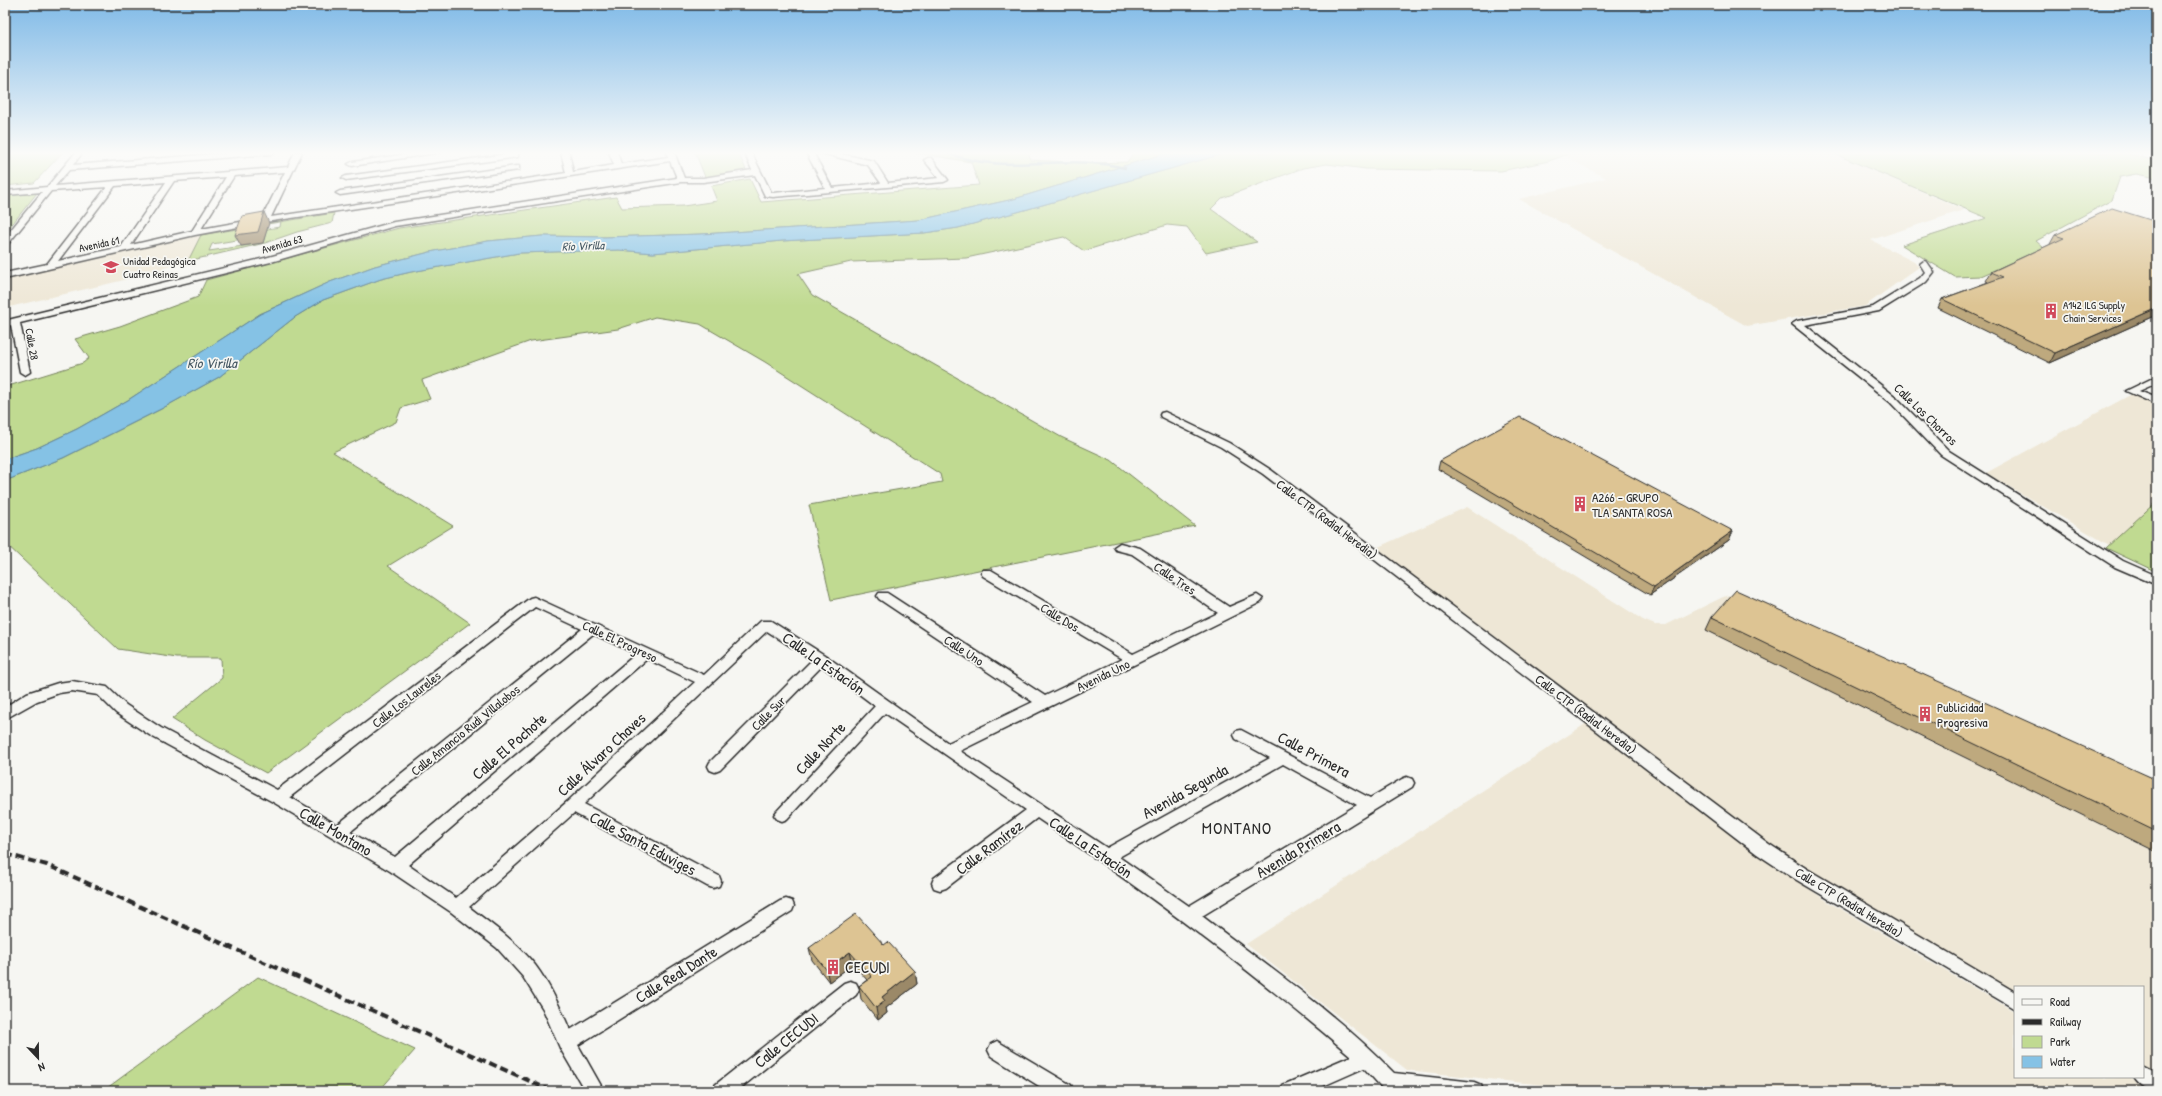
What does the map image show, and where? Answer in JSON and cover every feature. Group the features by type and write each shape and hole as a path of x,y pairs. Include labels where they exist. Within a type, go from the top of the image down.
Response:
{"street":[{"path":"5,242 38,203"},
{"path":"50,266 98,203"},
{"path":"123,250 155,203"},
{"path":"195,233 214,203"},
{"path":"265,220 274,203"},
{"path":"335,209 337,203"},
{"name":"Avenida 61","path":"5,276 195,233 265,220 375,203"},
{"name":"Avenida 63","path":"5,324 268,260 400,223 530,203"},
{"name":"Calle Los Chorros","path":"1924,264 1930,272 1923,280 1876,309 1797,324 1894,400 1928,432 1945,453 2119,564 2157,581"},
{"name":"Calle 28","path":"15,321 25,372"},
{"path":"2157,379 2131,391 2157,402"},
{"name":"Calle CTP (Radial Heredia)","path":"1165,415 1225,445 1267,472 1763,849 1801,874 2014,1000"},
{"name":"Calle Tres","path":"1120,547 1136,551 1228,613"},
{"name":"Calle Dos","path":"987,573 1133,660"},
{"name":"Calle Uno","path":"883,596 1045,703"},
{"name":"Avenida Uno","path":"948,750 1257,599"},
{"name":"Calle El Progreso","path":"534,601 705,681"},
{"name":"Calle Los Laureles","path":"278,798 534,601"},
{"name":"Calle La Estación","path":"766,624 821,659 948,750 1106,856 1189,915 1303,1004 1367,1058 1394,1086"},
{"name":"Calle Álvaro Chaves","path":"457,907 573,805 766,624"},
{"name":"Calle Amancio Rudi Villalobos","path":"339,832 592,628"},
{"name":"Calle El Pochote","path":"396,866 646,653"},
{"name":"Calle Sur","path":"715,766 821,659"},
{"name":"Calle Montano","path":"5,714 32,697 58,688 72,686 102,691 122,709 156,732 339,832 396,866 457,907 503,943 529,971 550,1004 566,1042 595,1091"},
{"name":"Calle Norte","path":"782,815 884,705"},
{"name":"Calle Primera","path":"1241,735 1370,805"},
{"name":"Avenida Segunda","path":"1106,856 1282,758"},
{"name":"Avenida Primera","path":"1189,915 1407,783"},
{"name":"Calle Santa Eduviges","path":"573,805 713,881"},
{"name":"Calle Ramírez","path":"940,883 1037,810"},
{"name":"Calle Real Dante","path":"566,1042 786,906"},
{"name":"Calle CECUDI","path":"722,1091 850,989"},
{"path":"997,1050 1064,1091"},
{"path":"1290,1091 1367,1058"},
{"path":"2144,1077 2157,1084"},
{"path":"1394,1086 1474,1091"}],"shaded area":[{"path":"1526,203 1948,203 1964,210 1871,240 1914,262 1919,267 1865,306 1747,326"},
{"name":"Unidad Pedagógica Cuatro Reinas","path":"201,235 188,261 120,281 5,308 5,277"},
{"path":"2132,394 2157,405 2157,501 2109,545 1986,473"},
{"path":"1467,507 1643,620 1655,625 1666,625 1723,597 1734,594 2157,789 2157,1076 2144,1068 2144,986 2014,986 2014,992 1825,883 1766,844 1376,548"},
{"path":"1587,723 1749,848 1827,901 2014,1011 2014,1078 2130,1078 2153,1091 1598,1091 1407,1070 1246,944"}],"green space":[{"path":"5,203 29,203 5,233"},
{"path":"573,203 619,203 622,208 683,206 702,203 995,203 919,220 702,234 605,237 542,236 488,241 430,252 375,266 330,282 260,314 128,400 77,429 37,448 5,459 5,387 83,363 89,358 75,339 120,326 198,297 206,280 399,228"},
{"path":"1049,203 1217,203 1211,209 1257,242 1206,253 1187,227 1167,225 1084,251 1064,237 966,258 851,262 798,274 812,295 1061,437 1111,460 1195,526 831,600 809,505 942,482 940,474 765,362 700,324 655,317 618,329 531,341 422,380 430,399 401,408 396,422 333,452 453,526 388,566 470,623 266,773 205,740 172,719 222,678 221,658 177,658 118,649 5,543 5,481 63,458 161,409 219,377 295,317 323,300 381,279 411,272 519,253 619,250 653,253 782,241 924,233 958,228"},
{"path":"1952,203 2106,203 2036,241 2044,248 1981,276 1955,277 1902,245 1987,218"},
{"path":"334,213 332,223 297,232 265,243 188,261 201,235 247,227 243,239 212,244 209,251 263,243 267,229 280,227 281,222"},
{"path":"2157,501 2157,572 2106,548"},
{"path":"258,977 415,1050 379,1091 103,1091"}],"water":[{"name":"Río Virilla","path":"995,203 1049,203 958,228 924,233 782,241 653,253 619,250 519,253 411,272 381,279 323,300 295,317 219,377 161,409 63,458 5,481 5,459 37,448 77,429 128,400 260,314 330,282 375,266 430,252 488,241 542,236 605,237 702,234 919,220"}],"building":[{"name":"A142 ILG Supply Chain Services","path":"2112,208 2157,222 2157,308 2055,353 1942,299 2003,277 1991,272 2064,238 2055,235"},
{"path":"264,212 258,232 235,235 242,216"},
{"name":"A266 - GRUPO TLA SANTA ROSA","path":"1520,417 1733,531 1654,587 1440,461"},
{"path":"1736,590 2157,780 2157,832 1712,617"},
{"path":"856,914 884,945 888,942 915,971 882,997 885,1001 876,1008 859,986 872,977 850,952 826,969 809,948"}],"railway":[{"path":"5,854 47,865 552,1091"}],"place":[{"name":"Unidad Pedagógica Cuatro Reinas","path":"111,267"},
{"name":"A142 ILG Supply Chain Services","path":"2051,311"},
{"name":"A266 - GRUPO TLA SANTA ROSA","path":"1580,504"},
{"name":"Publicidad Progresiva","path":"1925,714"},
{"name":"CECUDI","path":"833,967"}],"district":[{"name":"MONTANO","path":"1237,828"}]}
